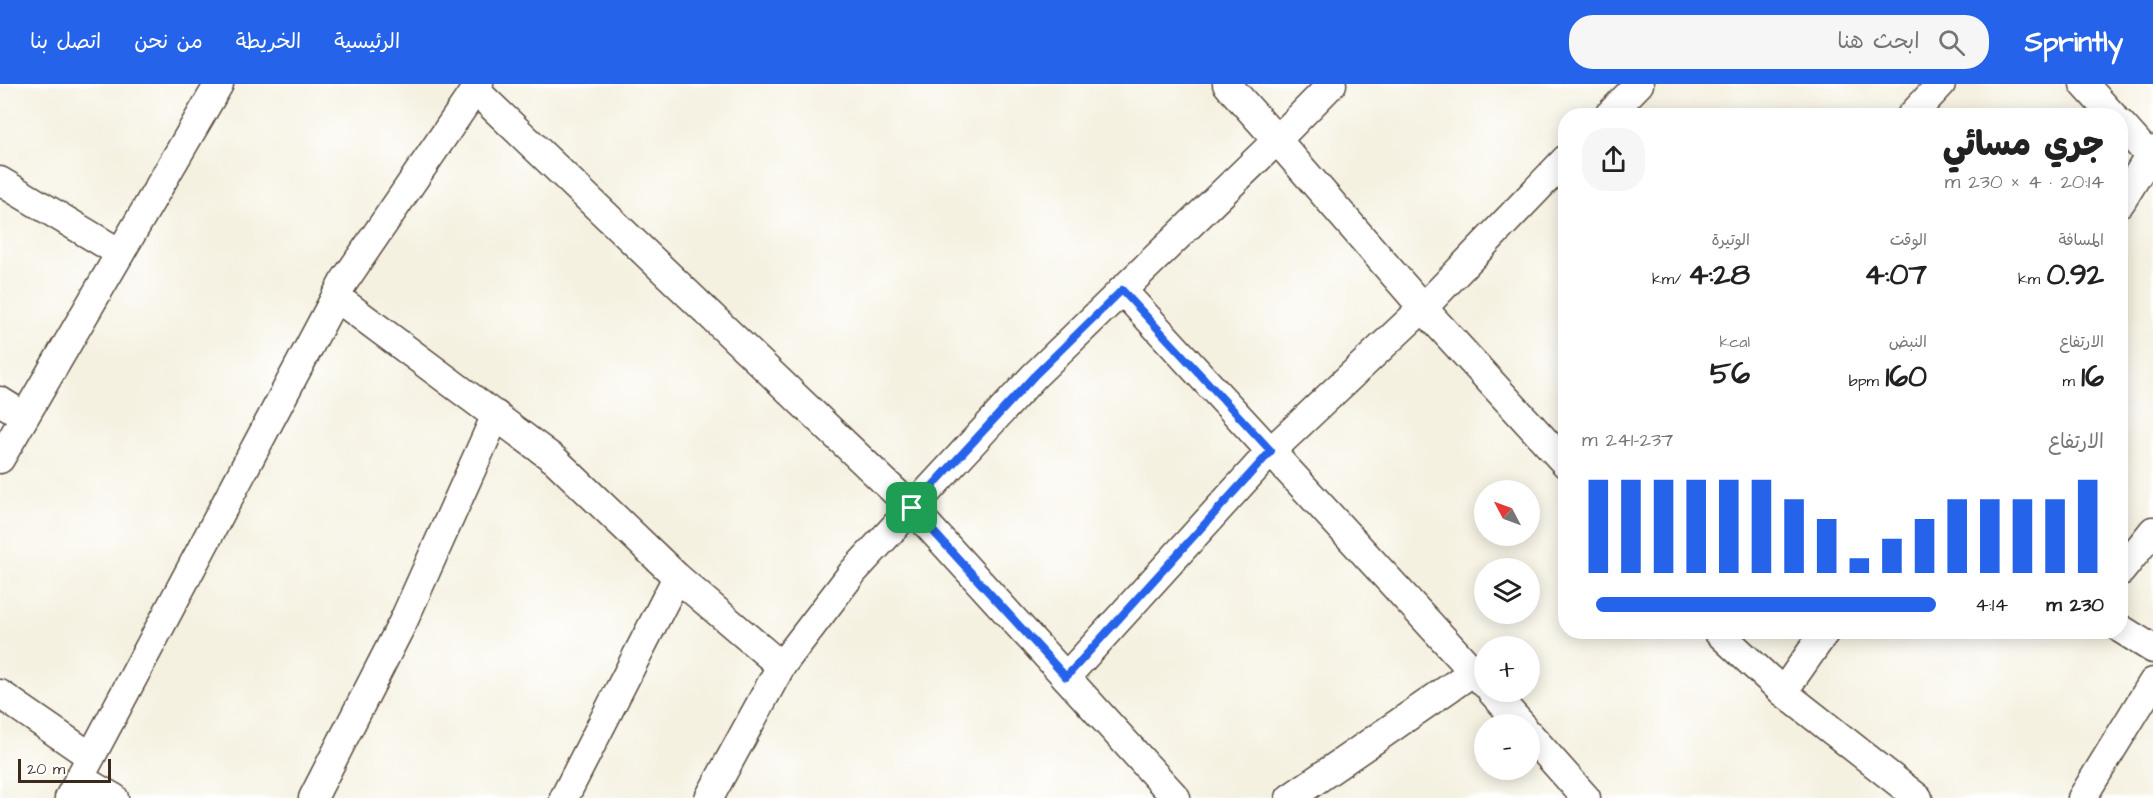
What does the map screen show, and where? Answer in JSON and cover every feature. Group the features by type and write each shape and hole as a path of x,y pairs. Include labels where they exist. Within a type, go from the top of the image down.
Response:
{"street":[{"path":"0,459 12,409 120,253 219,84"},
{"path":"1227,84 1423,308 1558,453"},
{"path":"709,798 781,666 853,572 1034,376 1332,84"},
{"path":"1616,108 1639,84"},
{"path":"1918,108 1941,84"},
{"path":"2084,84 2106,108"},
{"path":"79,777 336,297 477,87 912,508 1176,798"},
{"path":"2128,131 2152,155 2128,191"},
{"path":"1066,677 1271,451 1423,308 1558,167"},
{"path":"0,181 120,253"},
{"path":"1122,290 1474,672"},
{"path":"336,297 555,460 677,577 781,666"},
{"path":"313,798 403,622 496,415"},
{"path":"2128,562 2153,531"},
{"path":"564,798 677,577"},
{"path":"2128,633 2153,649"},
{"path":"1726,639 1783,692 1918,798"},
{"path":"1783,692 1820,639"},
{"path":"2082,798 2153,682"},
{"path":"1290,798 1474,687"},
{"path":"0,694 79,777 114,798"},
{"path":"1501,702 1512,714"},
{"path":"1540,746 1586,798"}],"route":[{"path":"1122,290 1271,451 1066,677 912,508 1034,376 1122,290"}]}
